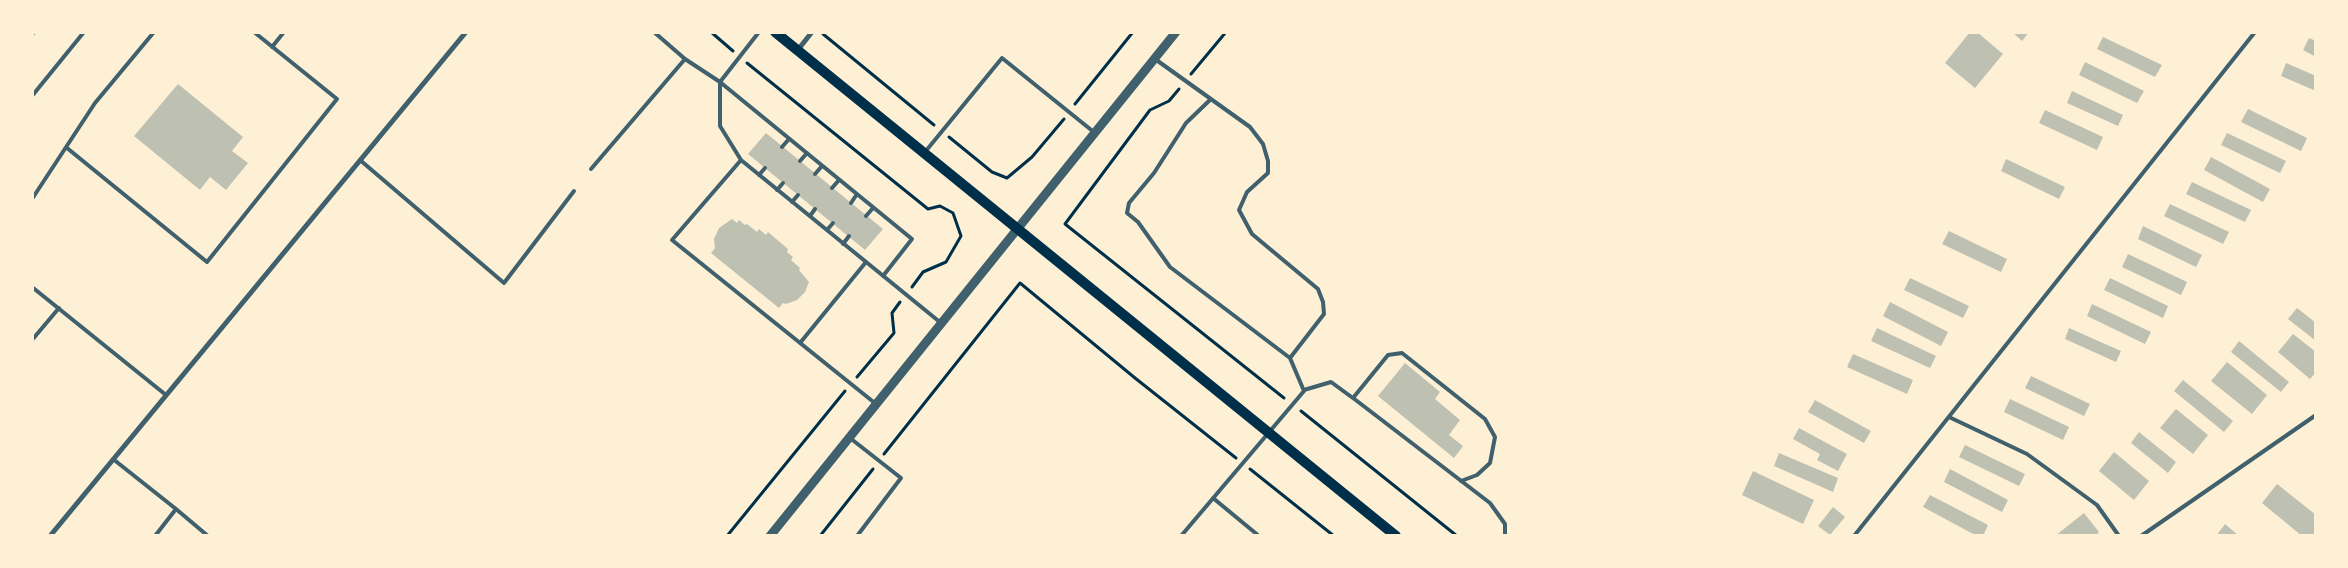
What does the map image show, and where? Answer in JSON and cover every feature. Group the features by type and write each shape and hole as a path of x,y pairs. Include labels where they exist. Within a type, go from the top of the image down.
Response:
{"main road":[{"path":"775,32 1396,536"}],"street":[{"path":"50,536 466,32"},
{"path":"797,51 812,32"},
{"path":"771,535 1176,32"}],"lane":[{"path":"32,96 84,32"},
{"path":"32,199 95,103 154,32"},
{"path":"67,148 208,262 337,99 254,32"},
{"path":"272,47 284,32"},
{"path":"654,32 685,59 720,82 912,240 883,276"},
{"path":"758,32 720,82 720,126 740,160 941,323"},
{"path":"1854,536 2255,32"},
{"path":"923,154 1002,58 1095,133"},
{"path":"1154,58 1250,127 1264,144 1268,161 1268,173 1247,192 1238,210 1252,234 1318,289 1323,302 1324,314 1290,358"},
{"path":"591,169 685,59"},
{"path":"1211,99 1186,123 1154,172 1129,203 1127,213 1138,222 1170,268 1290,358 1304,390"},
{"path":"782,147 789,138"},
{"path":"800,162 807,153"},
{"path":"360,160 504,283 574,191"},
{"path":"740,160 672,240 876,404"},
{"path":"815,174 822,166"},
{"path":"759,175 765,168"},
{"path":"832,188 839,180"},
{"path":"777,190 783,183"},
{"path":"851,203 857,194"},
{"path":"792,202 798,195"},
{"path":"866,216 873,208"},
{"path":"810,216 815,209"},
{"path":"827,230 834,224"},
{"path":"843,244 849,236"},
{"path":"800,343 866,262"},
{"path":"32,287 166,395"},
{"path":"32,340 58,308"},
{"path":"1353,398 1388,355 1402,353 1485,418 1495,437 1490,463 1477,475 1461,481"},
{"path":"1181,536 1304,390 1332,382 1490,503 1505,524 1505,536"},
{"path":"2141,536 2316,414"},
{"path":"1949,417 2027,454 2097,505 2119,536"},
{"path":"848,438 901,478 857,536"},
{"path":"113,458 208,536"},
{"path":"1213,498 1259,536"},
{"path":"155,536 176,509"}],"path":[{"path":"710,32 928,209 940,206 953,213 961,236"},
{"path":"821,32 992,172 1007,178 1032,157 1133,32"},
{"path":"820,536 1020,283 1135,378 1334,536"}],"building":[{"path":"1970,32 1977,32 2003,54 1975,88 1945,63"},
{"path":"2012,32 2029,32 2022,41"},
{"path":"2103,37 2162,65 2155,77 2097,49"},
{"path":"2309,38 2316,41 2316,57 2303,50"},
{"path":"2085,62 2144,91 2137,103 2079,75"},
{"path":"2286,63 2316,76 2316,91 2281,76"},
{"path":"178,84 243,137 232,151 248,163 226,190 210,177 200,190 134,136"},
{"path":"2072,91 2123,115 2118,126 2067,103"},
{"path":"2248,109 2307,138 2301,151 2241,122"},
{"path":"2045,110 2103,137 2097,150 2039,123"},
{"path":"766,133 883,229 865,250 748,154"},
{"path":"2227,133 2286,161 2280,173 2221,145"},
{"path":"2211,157 2270,189 2263,202 2204,170"},
{"path":"2006,159 2065,187 2059,199 2001,171"},
{"path":"2192,182 2251,210 2245,222 2186,194"},
{"path":"2170,204 2229,232 2223,244 2164,216"},
{"path":"732,219 737,223 739,220 745,225 747,224 757,232 759,229 766,235 768,232 788,249 787,252 793,257 791,260 800,268 799,270 809,282 805,292 797,300 786,304 783,303 779,308 711,253 715,248 714,239 719,228"},
{"path":"2143,226 2202,255 2196,267 2138,239"},
{"path":"1949,231 2007,259 2001,272 1942,244"},
{"path":"2128,254 2187,282 2181,295 2122,267"},
{"path":"1910,278 1969,306 1963,318 1904,290"},
{"path":"2110,278 2168,306 2163,318 2104,290"},
{"path":"1890,302 1948,332 1941,346 1883,316"},
{"path":"2092,304 2151,332 2145,344 2087,316"},
{"path":"2297,308 2316,323 2316,341 2288,319"},
{"path":"1877,328 1936,356 1930,368 1871,341"},
{"path":"2069,328 2121,351 2116,362 2065,339"},
{"path":"2293,334 2316,352 2316,372 2310,379 2278,352"},
{"path":"2239,341 2289,382 2281,392 2231,352"},
{"path":"1853,354 1913,380 1907,394 1847,367"},
{"path":"2227,362 2267,395 2252,414 2211,381"},
{"path":"1405,363 1440,392 1435,399 1460,420 1449,435 1463,446 1454,458 1378,396"},
{"path":"2031,376 2090,404 2084,416 2025,388"},
{"path":"2183,380 2233,421 2224,432 2174,391"},
{"path":"2010,399 2069,427 2063,440 2004,412"},
{"path":"1815,400 1871,431 1864,443 1808,412"},
{"path":"2176,409 2208,435 2193,454 2160,428"},
{"path":"1799,428 1847,454 1838,471 1817,460 1820,454 1793,439"},
{"path":"2139,432 2176,462 2168,473 2131,443"},
{"path":"1965,445 2025,474 2019,486 1959,457"},
{"path":"2114,452 2149,481 2134,500 2099,471"},
{"path":"1779,453 1838,478 1833,492 1774,466"},
{"path":"1950,469 2008,500 2002,512 1944,482"},
{"path":"1753,471 1814,500 1803,524 1742,495"},
{"path":"2277,484 2316,515 2316,536 2302,536 2262,503"},
{"path":"1930,495 1988,525 1983,536 1977,536 1923,507"},
{"path":"1833,507 1845,517 1830,535 1818,526"},
{"path":"2084,513 2099,532 2095,536 2055,536"},
{"path":"2225,524 2239,536 2216,536"}]}
